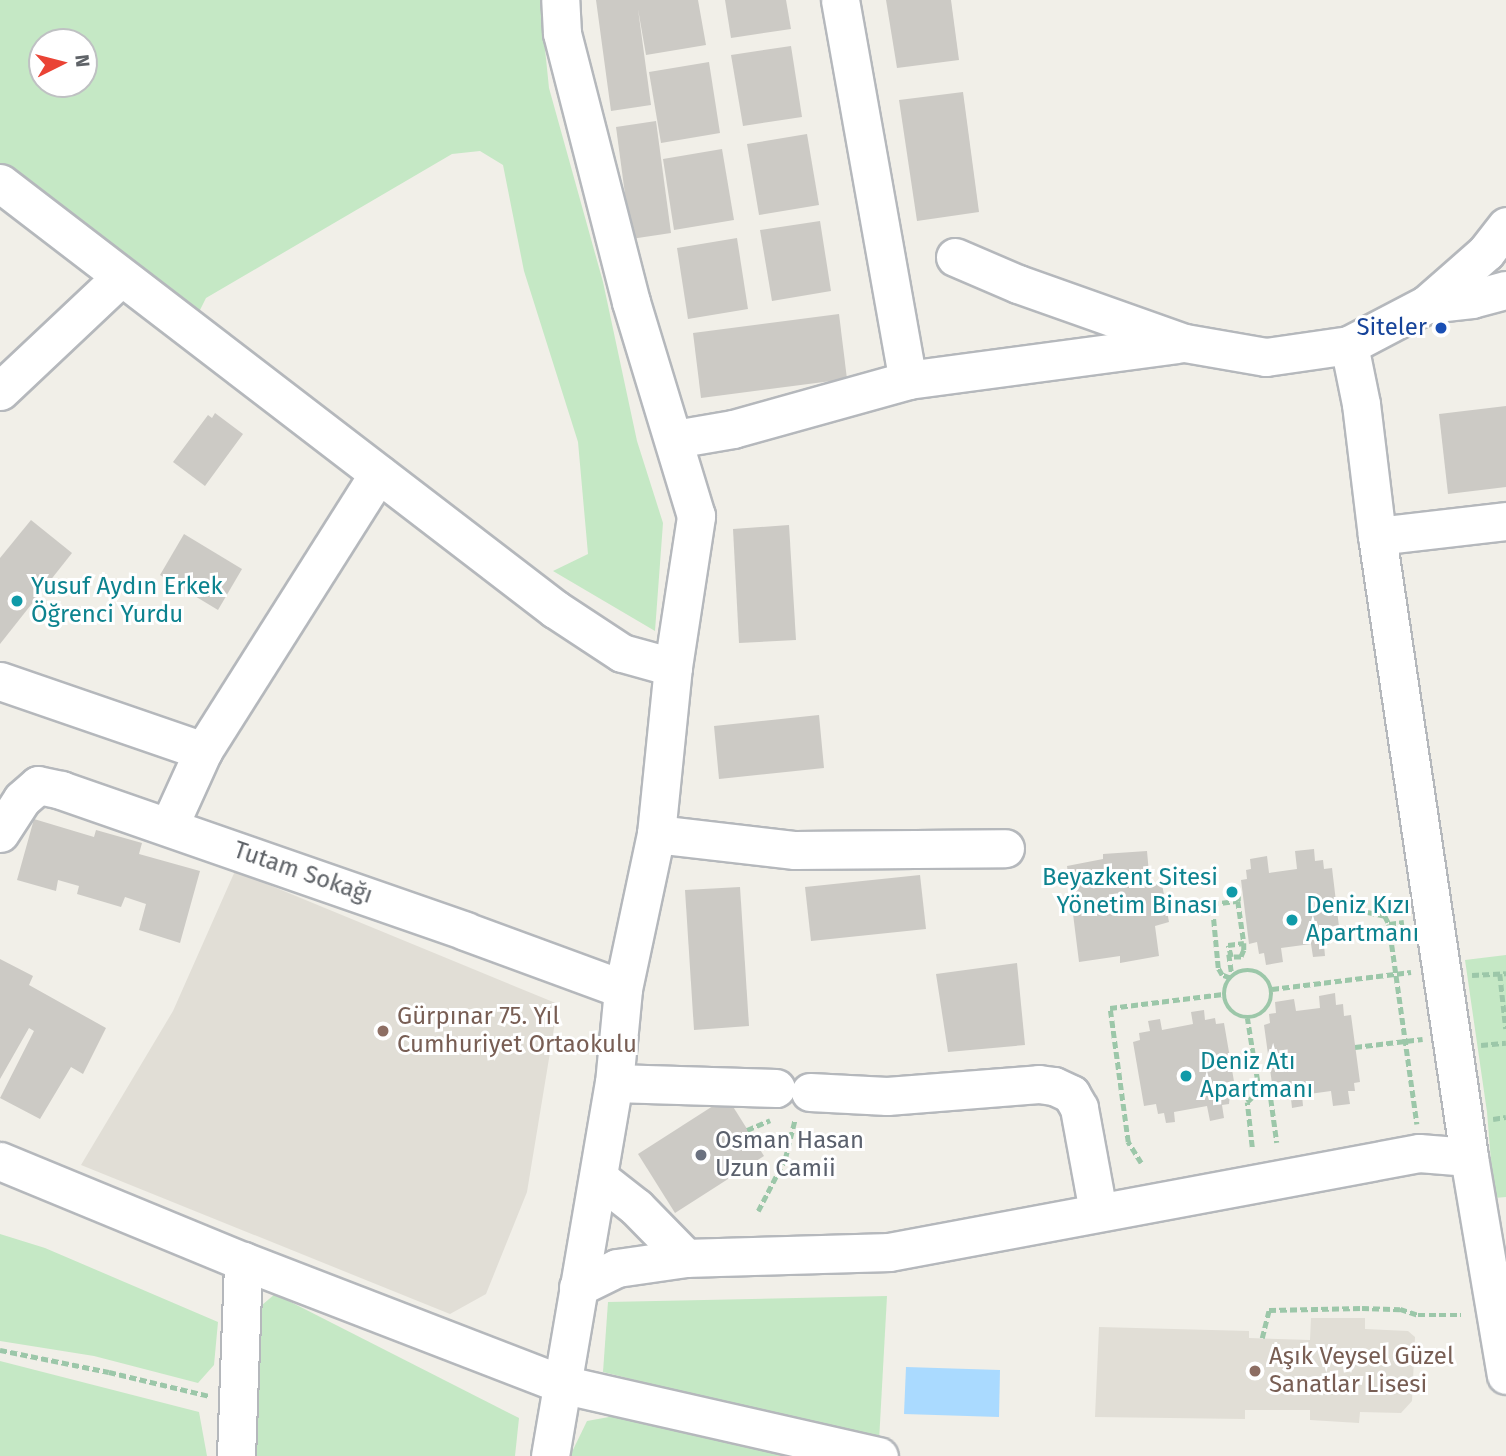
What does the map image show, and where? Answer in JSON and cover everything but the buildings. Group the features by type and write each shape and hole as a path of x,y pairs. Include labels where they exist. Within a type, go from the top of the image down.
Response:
{"street":[{"path":"550,1456 614,1083 623,989 656,834 673,667 696,516 675,439 627,288 562,33 560,0"},
{"path":"840,0 908,380"},
{"path":"0,183 555,609 622,653 673,667"},
{"path":"955,257 1018,284 1185,343 1266,357 1349,345 1427,304 1486,252 1506,226"},
{"path":"0,391 121,277"},
{"path":"1427,304 1472,299 1506,290"},
{"path":"675,439 733,429 908,380 1185,343"},
{"path":"1349,345 1361,404 1377,536 1469,1157 1495,1230 1506,1375"},
{"path":"169,826 203,751 378,474"},
{"path":"1377,536 1506,522"},
{"path":"0,681 203,751"},
{"name":"Tutam Sokağı","path":"0,833 22,799 38,785 169,826 623,989"},
{"path":"656,834 794,850 1005,848"},
{"path":"614,1083 794,1100 1054,1086 1071,1094 1079,1108 1098,1212"},
{"path":"578,1287 617,1268 686,1258 889,1252 1419,1153 1469,1157"},
{"path":"0,1161 243,1261 561,1384 879,1456"},
{"path":"599,1178 636,1207 686,1258"},
{"path":"236,1456 243,1261"}],"path":[{"path":"1244,943 1228,945 1231,977 1223,994 1228,1009 1247,1018 1267,1010 1272,989 1264,975 1246,970 1231,977 1222,975 1218,968 1212,904 1238,898 1244,943 1246,970"},
{"path":"1337,905 1385,916 1389,924 1417,1125"},
{"path":"1389,924 1415,921"},
{"path":"1229,953 1241,957 1244,950"},
{"path":"1272,989 1422,971"},
{"path":"1458,976 1503,974 1506,1029"},
{"path":"1141,1163 1128,1142 1110,1008 1223,994"},
{"path":"1247,1018 1259,1091"},
{"path":"1355,1047 1431,1038"},
{"path":"1480,1046 1506,1043"},
{"path":"1230,1059 1253,1055"},
{"path":"1259,1091 1266,1093 1270,1099 1277,1143"},
{"path":"1252,1147 1247,1102 1259,1091"},
{"path":"747,1130 770,1120 794,1100"},
{"path":"758,1211 785,1159 794,1100"},
{"path":"1262,1338 1269,1310 1375,1308 1400,1309 1418,1315 1461,1315"},
{"path":"0,1350 109,1371 238,1403"}],"shaded area":[{"path":"235,871 558,1004 527,1192 486,1294 450,1314 81,1165 173,1011"},
{"name":"Aşık Veysel Güzel Sanatlar Lisesi","path":"1311,1318 1365,1318 1365,1329 1408,1331 1415,1337 1412,1401 1401,1413 1360,1412 1359,1423 1310,1420 1310,1410 1245,1410 1245,1419 1095,1417 1099,1327 1249,1331 1249,1338 1310,1340"}],"green space":[{"path":"0,0 540,0 549,88 603,282 637,441 663,523 655,631 553,571 588,554 578,442 524,271 503,165 480,151 452,154 206,298 197,316 0,167"},
{"path":"1506,955 1506,1197 1494,1198 1487,1112 1465,960"},
{"path":"0,1234 45,1248 218,1322 214,1365 198,1383 94,1356 0,1341"},
{"path":"275,1294 519,1418 515,1456 251,1456 254,1367 262,1305"},
{"path":"887,1296 879,1441 603,1372 608,1302"},
{"path":"0,1361 199,1412 207,1456 0,1456"},
{"path":"631,1413 818,1456 570,1456 587,1421"}],"water":[{"path":"906,1367 1000,1370 999,1417 904,1414"}],"place":[{"name":"Siteler","path":"1441,328"},
{"name":"Yusuf Aydın Erkek Öğrenci Yurdu","path":"17,601"},
{"name":"Beyazkent Sitesi Yönetim Binası","path":"1232,892"},
{"name":"Deniz Kızı Apartmanı","path":"1292,920"},
{"name":"Gürpınar 75. Yıl Cumhuriyet Ortaokulu","path":"383,1031"},
{"name":"Deniz Atı Apartmanı","path":"1186,1076"},
{"name":"Osman Hasan Uzun Camii","path":"701,1155"},
{"name":"Aşık Veysel Güzel Sanatlar Lisesi","path":"1255,1371"}]}
